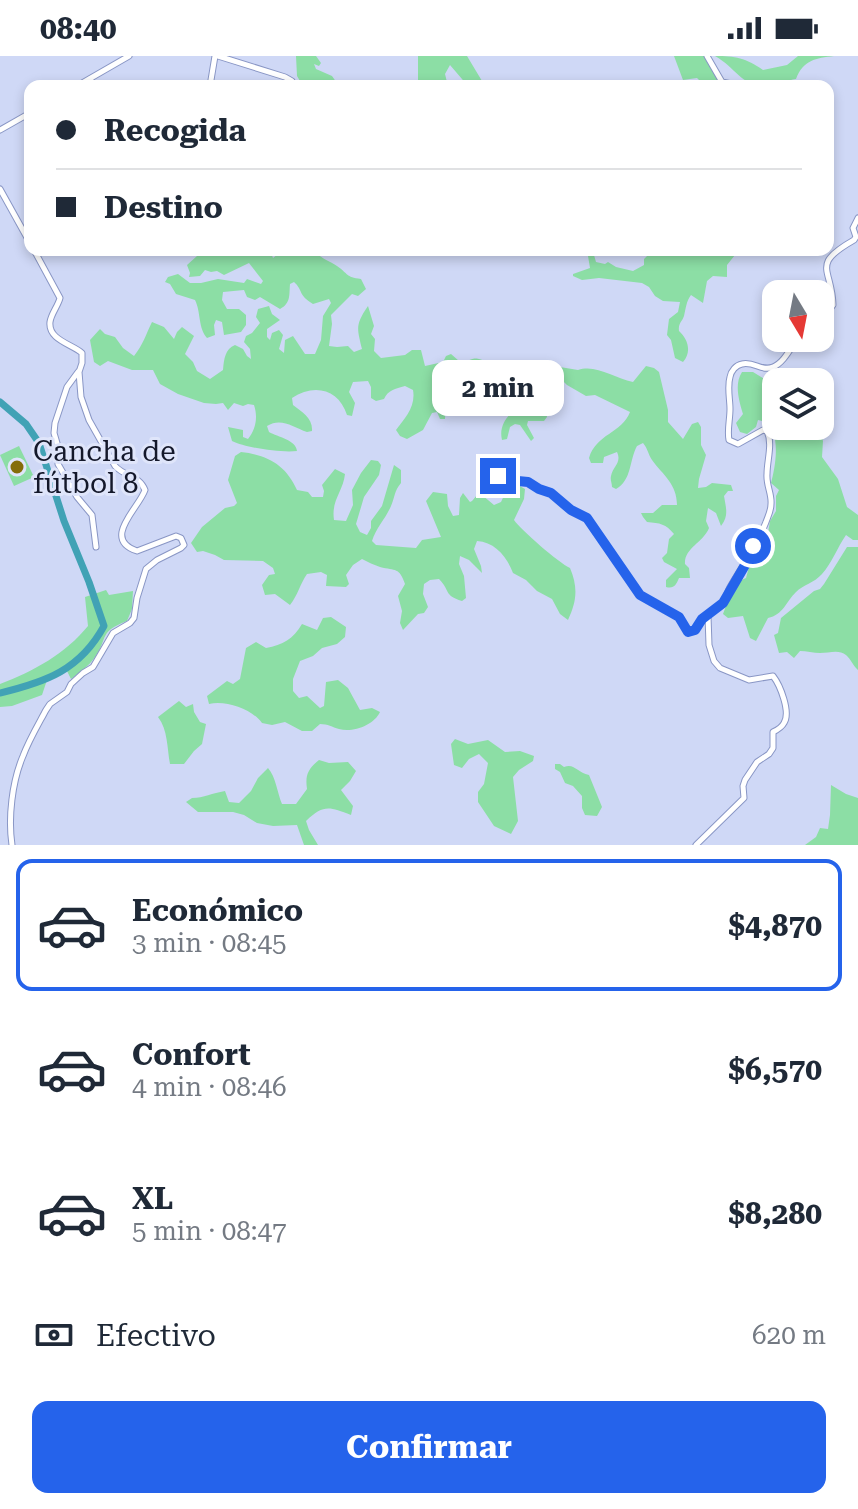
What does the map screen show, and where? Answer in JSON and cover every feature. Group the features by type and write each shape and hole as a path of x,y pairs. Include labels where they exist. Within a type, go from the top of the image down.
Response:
{"street":[{"path":"90,79 128,56"},
{"path":"211,80 216,56 290,80"},
{"path":"707,56 721,80"},
{"path":"0,130 24,116"},
{"path":"0,189 24,232"},
{"path":"834,255 856,237 853,228 858,218"},
{"path":"12,845 13,801 18,770 46,710 93,667 113,633 134,618 146,569 184,545 181,538 176,536 137,551 123,538 121,531 124,524 145,490 136,478 119,471 112,462 85,410 79,388 82,353 53,333 50,320 60,298 37,256"},
{"path":"827,280 825,270 832,256"},
{"path":"498,476 528,482 551,493 571,510 587,518 640,595 679,617 688,632 695,630 702,619 723,603 764,531 771,507 766,480 770,436 767,431 763,430 738,444 729,440 730,375 734,368 742,364 776,367 788,352"},
{"path":"79,372 67,387 54,433 59,450 58,464 77,497 92,515 96,547"},
{"path":"696,845 744,798 745,780 757,762 773,748 773,732 783,725 786,716 782,692 773,676 749,680 723,670 714,661 709,645 710,612"}],"green space":[{"path":"296,56 316,56 321,63 319,66 314,64 316,69 335,80 299,80"},
{"path":"418,56 467,56 481,80 463,80 450,65 445,74 446,80 418,80"},
{"path":"674,56 704,56 718,80 697,78 683,80"},
{"path":"715,56 740,58 763,70 787,65 798,56 834,56 811,61 792,80 745,80"},
{"path":"197,256 321,256 350,276 361,279 366,289 358,296 352,294 331,315 329,346 348,346 354,352 362,349 358,327 368,306 374,326 371,334 375,339 374,351 381,358 421,350 425,366 443,362 451,354 464,363 475,359 490,360 495,367 515,375 516,380 537,394 547,417 544,421 528,421 534,438 531,441 520,425 515,424 510,427 507,439 502,440 501,431 514,410 511,396 495,396 488,400 459,388 447,391 445,419 440,419 437,412 432,413 423,430 407,439 396,430 411,407 413,390 405,386 398,388 376,401 371,398 368,381 353,382 349,392 355,403 352,416 347,415 332,394 317,390 292,398 293,405 309,419 312,431 277,422 267,426 269,432 290,441 297,451 264,449 232,441 228,427 243,430 243,437 248,439 251,435 256,423 254,405 234,403 228,410 223,403 204,403 178,394 160,384 153,370 132,370 108,361 100,366 94,362 90,340 100,329 115,337 134,356 152,322 164,327 174,339 182,327 194,336 185,354 197,371 210,379 223,370 227,352 235,345 251,359 250,349 244,342 246,336 260,323 256,317 258,309 269,306 272,314 280,320 267,329 267,337 270,340 272,333 279,330 283,335 279,349 284,353 285,340 293,336 305,354 315,354 321,340 323,316 331,303 329,299 313,304 294,282 290,284 288,301 280,309 260,297 255,300 247,297 244,290 223,292 222,300 227,309 239,309 246,315 246,325 241,332 224,335 222,322 216,320 215,335 207,338 195,300 176,294 165,282 168,277 178,274 190,283 218,279 244,283 247,279 261,284 263,281 249,263 224,275 205,270 200,276 189,277 187,265"},
{"path":"588,256 594,256 596,262 608,262 633,271 644,265 647,256 734,256 727,265 727,277 713,276 707,281 703,303 691,295 688,300 679,328 688,346 683,362 675,358 667,335 669,319 678,312 680,302 663,301 642,283 599,278 582,280 573,276 590,268"},
{"path":"554,366 598,370 633,382 646,366 654,368 659,372 668,422 683,439 692,424 698,422 701,445 706,455 698,488 712,483 731,485 733,491 728,491 724,496 726,515 721,526 716,513 708,508 706,521 709,528 685,558 690,578 679,578 674,586 666,587 666,580 677,569 662,558 674,534 662,525 647,522 641,513 653,513 662,505 677,505 676,498 672,485 643,443 634,452 625,481 616,489 612,487 611,477 618,462 617,452 604,457 603,463 591,463 589,458 597,444 621,425 630,412 595,395 586,396 567,385 553,376 551,371"},
{"path":"742,372 753,372 762,378 762,422 758,420 756,427 747,434 740,432 736,423 743,414 738,387"},
{"path":"775,440 823,440 822,457 838,479 847,507 858,515 858,540 846,535 822,574 796,592 777,614 768,618 756,641 750,638 743,616 728,618 723,614 734,588 746,578 776,511 779,490 771,483"},
{"name":"Cancha de fútbol 8","path":"19,446 34,477 14,486 0,455"},
{"path":"241,452 275,463 293,481 297,490 308,492 312,497 323,497 322,485 335,469 345,474 336,501 334,520 346,521 353,505 352,490 361,473 371,460 378,461 381,465 379,475 364,497 356,524 360,532 367,535 371,521 382,506 394,465 401,470 401,483 374,536 372,541 376,545 416,548 422,540 441,537 426,501 433,492 447,494 453,516 459,515 463,493 470,502 477,495 482,495 494,505 501,502 509,485 518,485 525,489 524,499 514,520 540,546 570,568 573,575 575,594 568,620 560,614 552,599 513,573 500,551 477,541 474,549 482,573 460,556 466,598 462,601 456,599 439,579 430,580 424,584 423,594 428,607 403,630 398,596 405,584 401,575 362,559 346,575 349,584 346,587 326,586 327,575 321,572 307,574 290,605 275,594 265,595 262,585 269,575 275,574 273,568 263,561 224,560 203,551 197,552 191,543 202,527 225,508 237,503 228,480 235,456"},
{"path":"847,547 858,547 858,670 840,652 800,651 794,658 787,652 779,653 774,635 778,633 781,618 820,589"},
{"path":"106,590 109,595 133,591 132,609 127,621 108,632 90,663 71,679 65,667 49,674 42,695 0,707 0,684 37,667 69,645 88,626 85,597"},
{"path":"331,617 346,627 345,637 337,644 322,648 300,661 293,679 293,691 299,698 307,696 320,708 324,706 326,682 338,680 348,688 360,710 372,708 380,712 373,721 350,730 320,724 312,731 302,731 285,722 272,725 262,723 252,714 231,705 209,704 207,696 227,681 233,684 240,679 246,648 256,642 266,648 278,645 295,634 302,624 317,630 323,618"},
{"path":"179,701 186,707 193,704 200,722 206,724 202,744 184,764 170,764 165,733 158,717"},
{"path":"455,739 468,744 488,740 505,752 520,751 534,756 533,761 513,777 518,821 511,834 494,826 478,802 478,792 484,784 488,763 479,754 469,759 462,768 454,765 451,744"},
{"path":"319,760 348,762 356,771 341,790 353,806 351,815 327,809 306,821 318,845 304,845 297,825 257,823 233,812 198,812 186,802 225,791 229,802 239,803 268,768 282,804 296,804 307,789 308,773"},
{"path":"555,764 571,766 589,775 602,807 597,816 585,815 582,796 573,786 565,783"},
{"path":"831,785 858,798 858,845 805,845 816,837 820,828 828,829"}],"waterway":[{"path":"0,402 26,424 39,443 64,521 104,626 95,641 73,664 47,679 0,693"}],"place":[{"name":"Cancha de fútbol 8","path":"17,467"}],"route":[{"path":"498,476 528,482 551,493 571,510 587,518 640,595 679,617 688,632 693,632 702,619 723,603 753,546"}]}
